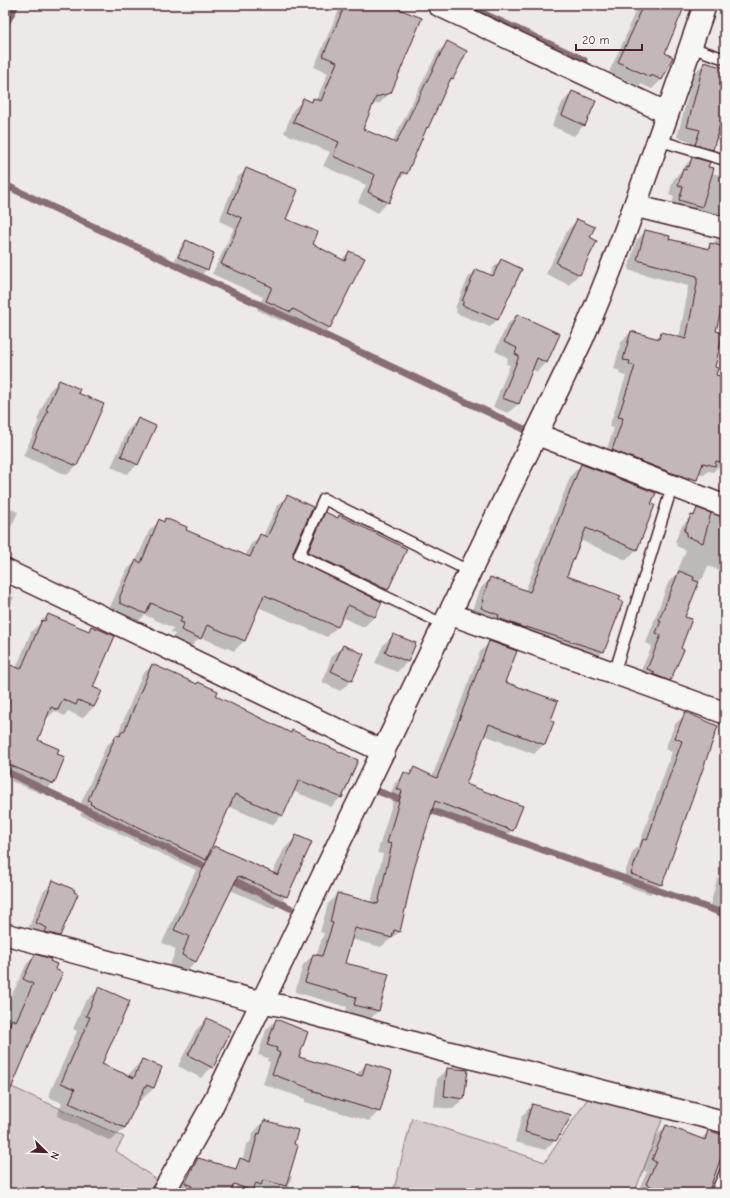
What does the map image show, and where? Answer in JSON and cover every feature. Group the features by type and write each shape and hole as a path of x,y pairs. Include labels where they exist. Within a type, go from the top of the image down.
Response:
{"street":[{"path":"438,5 667,113"},
{"path":"163,1193 210,1110 261,1002 471,572 582,339 601,295 635,206 705,5"},
{"path":"635,206 725,228"},
{"path":"536,434 725,506"},
{"path":"5,570 384,752"},
{"path":"447,619 614,674 725,713"},
{"path":"5,934 261,1002 283,1006 440,1050 725,1122"}],"lane":[{"path":"690,47 725,59"},
{"path":"657,140 725,160"},
{"path":"614,674 672,487"},
{"path":"447,619 298,555 324,498 471,572"},
{"path":"716,1193 725,1172"}],"shaded area":[{"path":"5,5 18,5 5,31"},
{"path":"5,1084 124,1137 116,1151 157,1180 147,1193 5,1193"},
{"path":"588,1098 664,1115 636,1189 644,1193 351,1193 351,1188 394,1189 412,1118 545,1162"}],"building":[{"path":"345,5 388,5 422,18 391,93 376,97 363,129 396,143 447,41 467,51 453,79 451,78 428,128 427,127 407,174 402,172 389,203 368,192 375,175 333,156 339,142 293,122 303,98 312,102 313,98 321,101 337,62 323,56"},
{"path":"643,5 685,5 665,53 673,57 662,80 651,75 650,77 618,62"},
{"path":"704,62 725,68 725,106 713,150 695,145 700,130 687,127"},
{"path":"572,91 596,101 585,126 562,115"},
{"path":"692,157 710,162 708,167 714,168 702,207 679,200 683,187 678,185 683,169 686,170 687,166 689,167"},
{"path":"246,168 298,190 286,219 318,232 313,244 345,261 349,251 365,258 330,328 293,309 291,312 266,301 272,287 221,264 242,218 228,212"},
{"path":"577,219 595,227 590,237 597,241 580,275 556,263"},
{"path":"645,230 670,236 669,239 709,249 710,243 725,247 725,293 716,331 723,333 715,367 718,368 716,375 725,377 725,463 716,461 715,466 703,463 697,480 672,473 612,450 623,418 618,417 635,366 629,364 630,361 623,360 631,331 659,339 661,332 686,339 697,284 697,276 637,260"},
{"path":"186,240 214,253 208,270 178,257"},
{"path":"501,259 522,269 498,320 462,305 464,301 462,301 476,269 493,276"},
{"path":"517,314 560,334 547,363 537,358 519,404 502,398 519,356 515,354 517,348 504,342"},
{"path":"59,380 80,389 78,393 104,404 77,466 32,447 48,411 46,410"},
{"path":"138,418 156,426 138,465 121,456"},
{"path":"581,464 656,493 651,504 655,505 637,550 586,528 567,576 621,596 619,600 623,602 604,652 526,627 525,628 498,618 499,615 481,608 484,600 482,600 490,577 530,592"},
{"path":"287,495 313,507 293,552 294,559 382,602 375,617 348,605 338,627 264,595 245,641 207,625 201,639 181,630 184,623 180,622 182,617 151,603 146,614 120,603 120,596 136,560 141,563 159,519 164,522 165,518 187,527 186,530 250,557 260,534 267,537"},
{"path":"697,508 711,513 703,543 686,536 687,532 684,531 691,515 694,516"},
{"path":"325,512 338,518 339,515 407,549 388,590 308,552"},
{"path":"679,571 694,577 693,580 699,582 685,617 692,619 681,648 684,650 670,681 653,674 655,672 647,669 661,635 656,633 661,621 659,620"},
{"path":"48,614 89,631 91,626 115,636 93,687 102,691 94,707 78,700 76,705 63,699 58,710 51,707 38,740 59,749 57,754 65,757 54,784 5,763 5,663 21,669 42,620 45,621"},
{"path":"393,634 416,643 408,662 385,652"},
{"path":"489,641 517,651 505,682 558,701 551,720 554,722 545,745 489,724 466,784 523,806 513,831 435,801 414,869 400,932 394,930 392,938 355,928 345,963 389,974 379,1011 354,1005 356,997 305,982 313,954 322,956 333,923 330,922 337,893 378,904 392,844 387,843 402,791 397,789 404,772 410,775 414,767 437,778"},
{"path":"343,645 364,654 352,681 331,671"},
{"path":"152,664 197,684 198,682 218,691 216,696 291,733 292,730 358,760 342,798 299,780 283,816 235,794 206,860 90,804 91,801 88,800 116,735 120,736 122,731 124,732"},
{"path":"685,712 718,726 662,885 631,874 643,839 647,840 682,741 675,738"},
{"path":"296,835 312,842 287,897 238,876 196,962 182,955 189,936 174,930 214,846 278,875"},
{"path":"53,880 75,890 74,892 78,894 60,936 45,932 47,928 36,923"},
{"path":"35,954 51,959 50,961 57,964 55,969 63,973 41,1018 5,1103 5,1036 12,1019 16,1021 33,984 23,979"},
{"path":"99,987 130,1001 102,1064 134,1078 142,1059 162,1067 154,1088 146,1085 125,1128 69,1103 75,1089 61,1083 90,1017 86,1016"},
{"path":"207,1018 231,1030 213,1068 188,1055"},
{"path":"276,1019 308,1032 299,1057 362,1076 366,1063 392,1071 380,1112 314,1092 314,1090 272,1074 280,1053 276,1051 277,1048 267,1045"},
{"path":"447,1068 468,1070 464,1099 444,1096"},
{"path":"532,1104 572,1115 556,1141 525,1132 526,1123"},
{"path":"264,1120 298,1130 294,1144 298,1146 286,1186 263,1180 261,1185 256,1183 252,1191 234,1184 230,1193 189,1193 192,1186 185,1183 198,1158 236,1169 240,1158 250,1162 258,1133 260,1134"},
{"path":"666,1125 705,1140 708,1130 725,1136 725,1147 708,1193 666,1193 646,1184 656,1162 652,1160"}],"waterway":[{"path":"5,26 16,5"},
{"path":"465,5 584,60"},
{"path":"5,185 524,429"},
{"path":"5,771 212,870"},
{"path":"377,791 407,802"},
{"path":"424,808 725,914"},
{"path":"227,877 290,908"}]}
